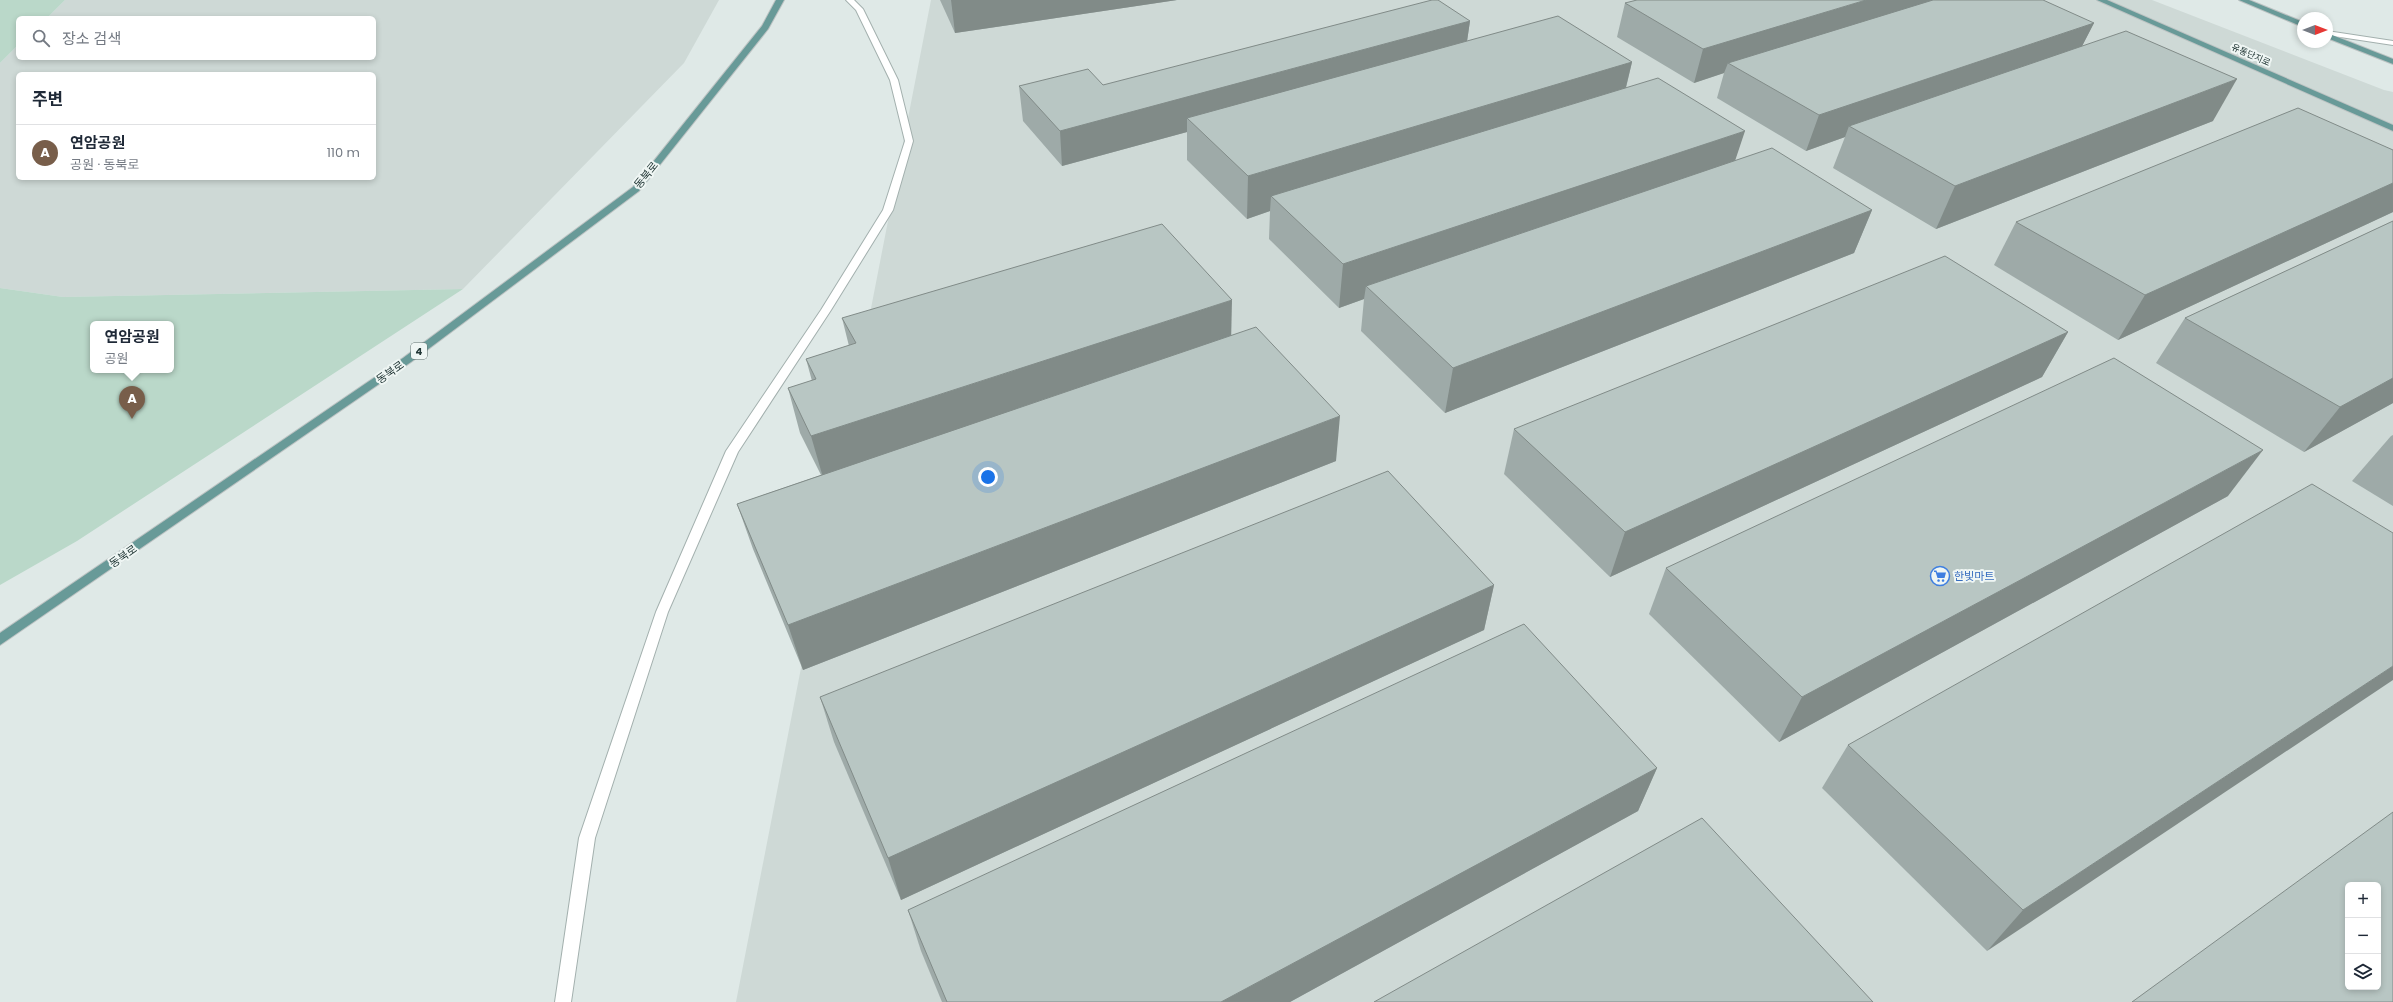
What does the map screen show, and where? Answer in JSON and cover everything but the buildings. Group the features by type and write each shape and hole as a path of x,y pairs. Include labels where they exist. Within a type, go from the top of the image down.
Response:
{"main road":[{"name":"동북로","path":"0,640 407,360 636,190 764,27 780,0"},
{"name":"유통단지로","path":"2101,0 2393,128"},
{"path":"2243,0 2297,22"},
{"path":"2333,37 2393,62"}],"street":[{"path":"563,1002 587,838 662,612 732,451 826,310 888,210 909,141 894,80 859,9 850,0"},
{"path":"2333,35 2393,43"}],"shaded area":[{"path":"65,0 719,0 684,63 463,289 63,297 0,288 0,63 16,47 16,60 376,60 376,16 49,16"},
{"path":"931,0 2152,0 2384,90 2393,92 2393,1002 736,1002"}],"green space":[{"path":"0,0 65,0 49,16 16,16 16,47 0,63"},
{"path":"0,288 63,297 463,289 77,541 0,585"}],"place":[{"name":"연암공원","path":"132,419"},
{"name":"한빛마트","path":"1940,576"}]}
